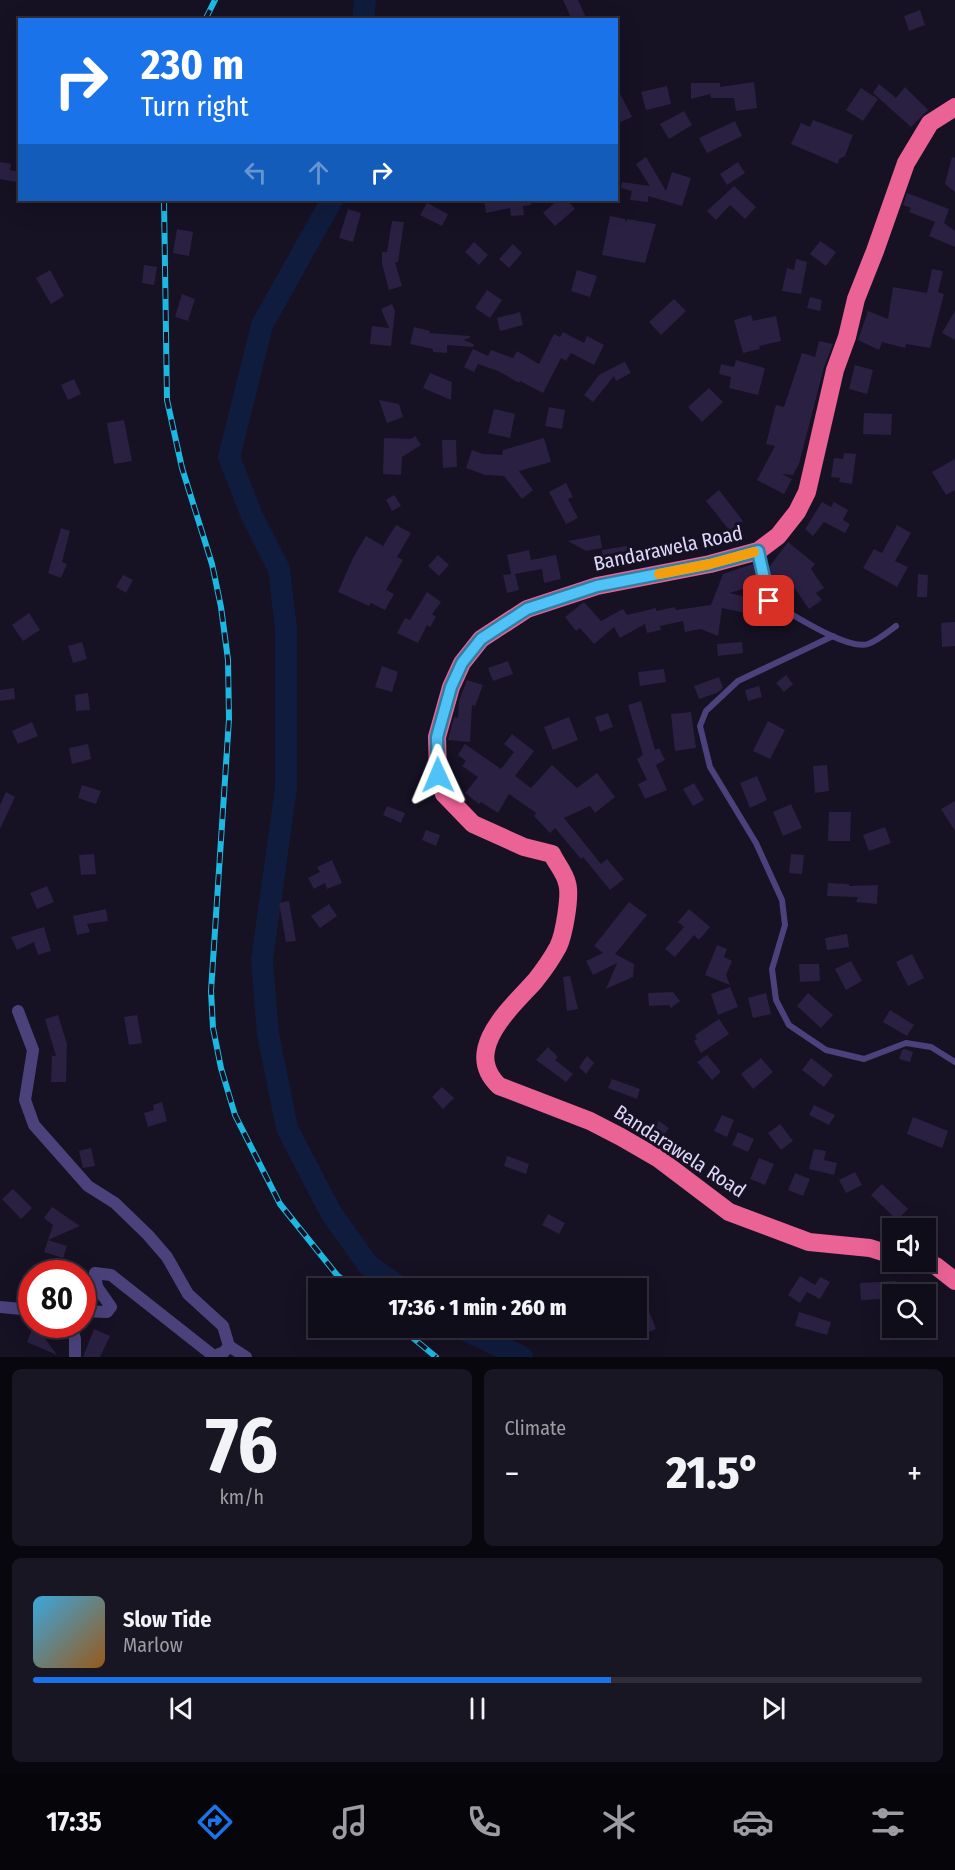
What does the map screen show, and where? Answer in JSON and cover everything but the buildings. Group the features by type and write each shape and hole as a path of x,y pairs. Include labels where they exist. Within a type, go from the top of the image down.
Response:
{"highway":[{"name":"Bandarawela Road","path":"882,1252 870,1248 808,1242 729,1212 660,1159 621,1137 590,1121 499,1086 493,1080 486,1062 488,1039 499,1021 536,980 559,946 567,916 568,883 552,854 524,847 473,824 444,794 438,775 437,737 451,687 462,663 481,639 527,609 597,586 710,564 758,551 778,536 797,512 807,492 835,370 847,337 856,298 906,163 930,123 955,107"},
{"path":"936,1266 955,1281"}],"street":[{"path":"18,1011 33,1050 26,1100 34,1125 88,1186 115,1203 148,1234 167,1257 188,1294 223,1326 229,1346 246,1357"},
{"path":"96,1273 111,1275 215,1357 229,1346"},
{"path":"96,1280 97,1287 111,1307 107,1312 96,1312"},
{"path":"0,1306 18,1308"},
{"path":"74,1338 75,1357"}],"lane":[{"path":"758,551 769,601 833,636 850,644 867,644 896,626"},
{"path":"833,636 738,681 706,711 700,726 710,767 756,843 782,900 785,925 772,969 776,1000 789,1025 826,1050 864,1059 906,1043 931,1047 955,1062"}],"waterway":[{"path":"363,18 365,0"},
{"path":"331,201 262,325 229,457 252,516 279,569 286,629 286,788 262,960 268,1034 287,1128 331,1213 368,1265 387,1278"},
{"path":"482,1338 522,1357"}],"railway":[{"path":"206,18 215,0"},
{"path":"164,201 167,400 182,468 212,564 221,607 228,660 229,719 211,991 213,1028 221,1068 235,1115 280,1204 341,1278"},
{"path":"413,1338 436,1357"}],"slow traffic":[{"path":"659,574 754,552"}],"route":[{"path":"438,775 437,737 451,687 462,663 481,639 527,609 597,586 710,564 758,551 769,601"}]}
